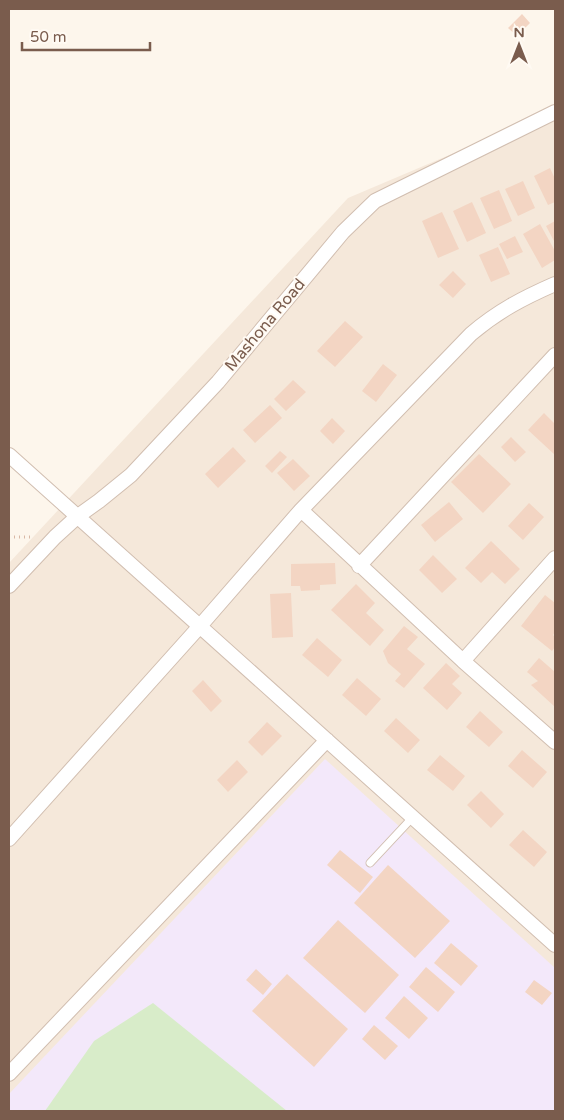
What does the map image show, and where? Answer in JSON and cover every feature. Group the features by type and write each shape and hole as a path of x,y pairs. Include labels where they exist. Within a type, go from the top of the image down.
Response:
{"street":[{"name":"Mashona Road","path":"9,586 55,537 78,516 131,475 218,382 343,232 376,201 555,112"},
{"path":"9,839 200,626 300,510 471,334 490,318 517,301 555,284"},
{"path":"359,566 555,355"},
{"path":"9,455 555,945"},
{"path":"300,510 463,662 555,742"},
{"path":"463,662 555,558"},
{"path":"9,1074 327,740"}],"lane":[{"path":"370,863 412,818"}],"shaded area":[{"path":"555,110 555,1111 9,1111 9,563 348,198"},
{"path":"325,759 555,968 555,1111 9,1111 9,1094"}],"green space":[{"path":"153,1003 287,1111 45,1111 94,1041"}],"building":[{"path":"522,14 530,23 517,36 508,28"},
{"path":"550,168 555,179 555,202 548,205 534,176"},
{"path":"523,181 535,208 518,216 505,189"},
{"path":"499,190 512,221 494,229 480,198"},
{"path":"472,202 486,233 467,242 453,211"},
{"path":"442,212 459,249 438,258 422,221"},
{"path":"555,221 555,240 554,241 546,226"},
{"path":"540,224 555,251 555,260 542,268 523,234"},
{"path":"515,236 523,252 507,259 499,244"},
{"path":"498,247 510,274 491,282 479,255"},
{"path":"453,271 466,284 453,298 439,285"},
{"path":"345,321 363,337 335,367 317,351"},
{"path":"383,364 397,375 376,402 362,391"},
{"path":"293,380 306,392 286,411 274,399"},
{"path":"270,405 282,418 255,443 243,430"},
{"path":"544,413 555,424 555,455 528,430"},
{"path":"332,418 345,431 333,444 320,431"},
{"path":"511,437 526,452 515,462 501,447"},
{"path":"233,447 246,461 218,488 205,474"},
{"path":"280,451 287,457 272,473 265,466"},
{"path":"479,454 511,484 483,513 451,482"},
{"path":"293,459 310,476 294,491 277,473"},
{"path":"449,502 463,519 435,542 421,525"},
{"path":"529,503 544,517 523,540 508,526"},
{"path":"491,541 520,569 505,584 492,572 481,583 465,568"},
{"path":"433,555 457,579 442,593 419,570"},
{"path":"335,563 336,584 320,585 320,590 301,591 300,586 291,586 291,564"},
{"path":"356,584 375,603 366,613 384,630 370,646 331,610"},
{"path":"291,593 293,637 272,638 270,594"},
{"path":"545,595 555,603 555,632 553,635 555,637 555,647 552,651 521,626"},
{"path":"404,626 418,637 407,649 425,664 404,688 395,681 401,674 388,663 383,651"},
{"path":"317,638 342,660 328,677 302,655"},
{"path":"539,658 555,672 555,707 531,685 538,681 527,672"},
{"path":"446,663 460,676 452,684 462,693 447,710 423,688"},
{"path":"357,678 381,699 366,716 342,695"},
{"path":"203,680 222,701 211,712 192,691"},
{"path":"480,711 503,732 489,747 466,727"},
{"path":"396,718 420,740 408,753 384,731"},
{"path":"267,722 282,736 262,756 248,742"},
{"path":"522,750 547,772 533,788 508,766"},
{"path":"440,755 465,776 453,791 427,770"},
{"path":"237,760 248,772 228,792 217,780"},
{"path":"481,791 504,814 491,828 467,805"},
{"path":"523,830 547,852 534,867 509,845"},
{"path":"340,850 373,877 360,893 327,865"},
{"path":"388,865 450,921 415,958 354,903"},
{"path":"338,920 399,975 365,1013 303,958"},
{"path":"451,943 478,966 461,986 434,963"},
{"path":"426,967 455,992 438,1012 409,987"},
{"path":"256,969 272,984 263,995 246,980"},
{"path":"287,974 348,1029 314,1067 252,1011"},
{"path":"534,980 552,993 542,1005 525,992"},
{"path":"404,996 428,1018 409,1039 385,1018"},
{"path":"374,1025 398,1046 385,1060 362,1039"}]}
